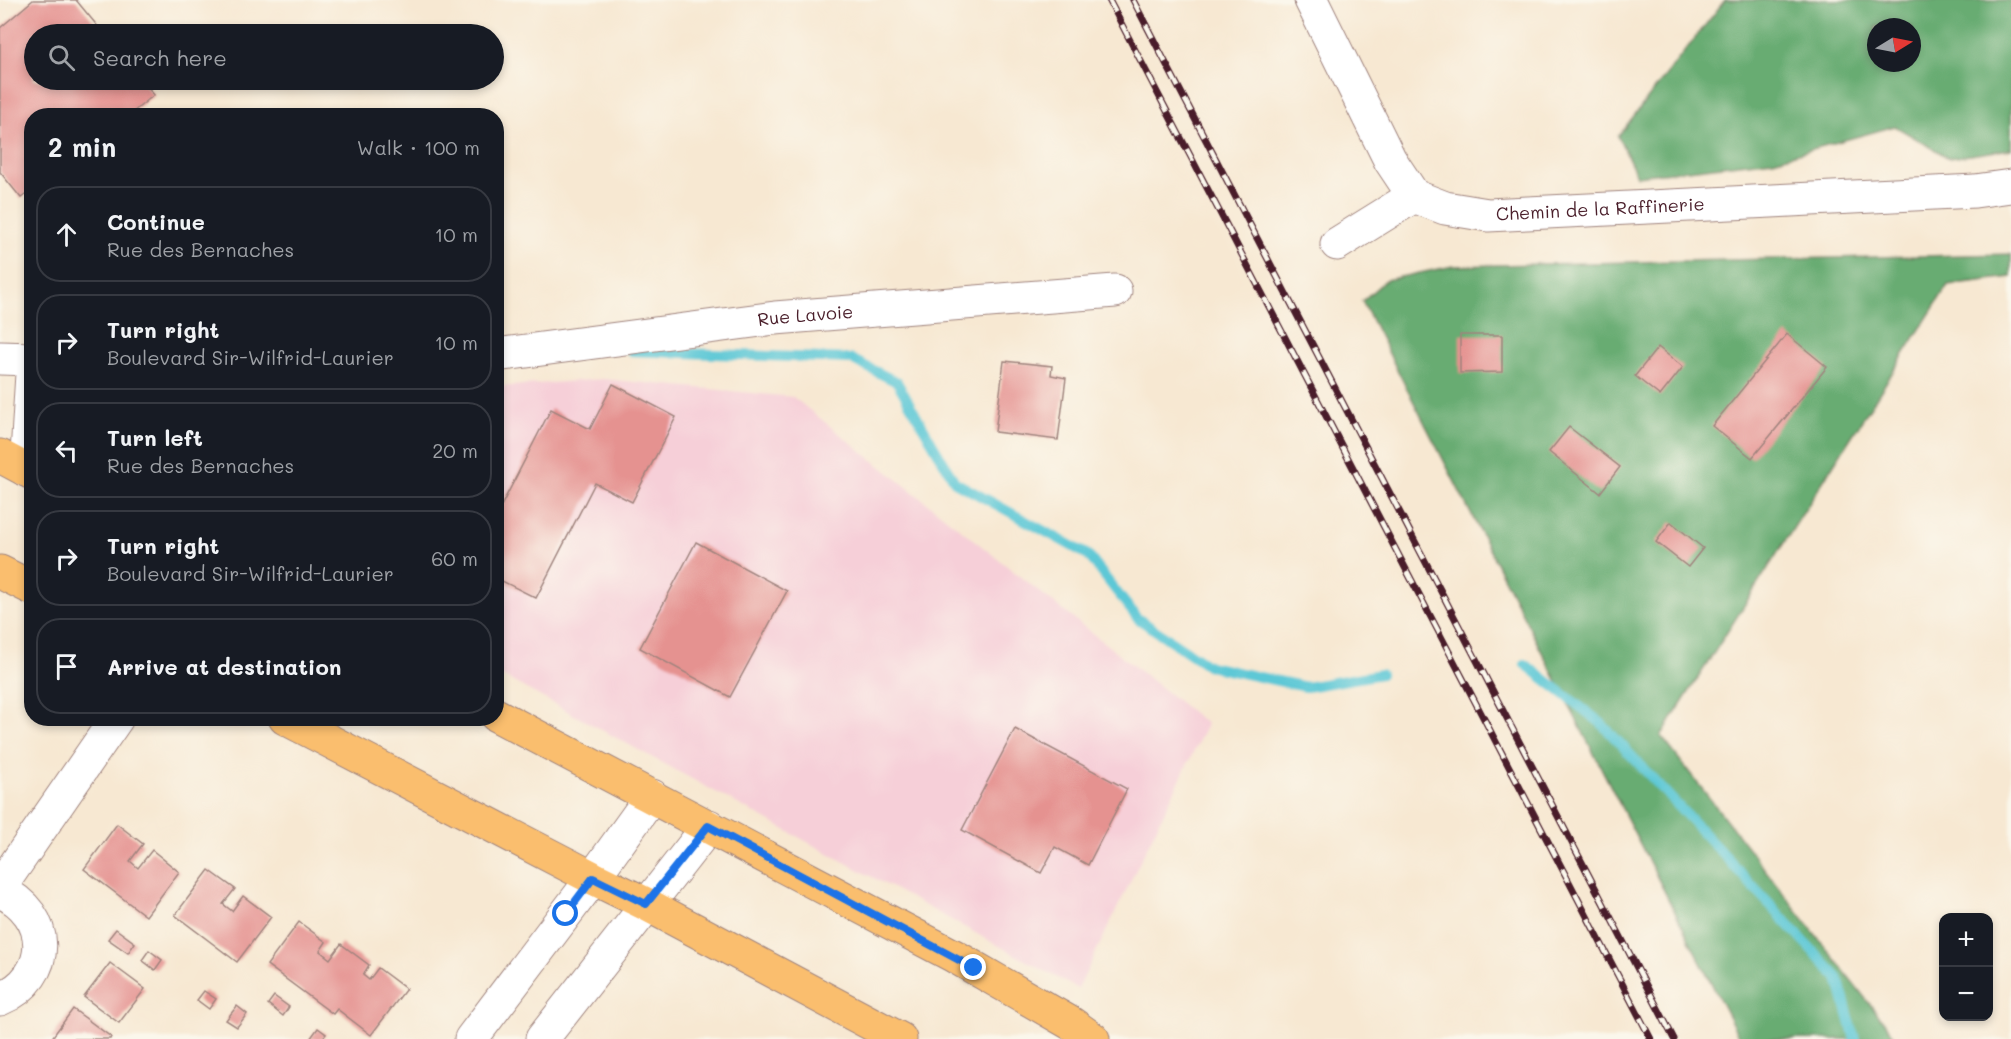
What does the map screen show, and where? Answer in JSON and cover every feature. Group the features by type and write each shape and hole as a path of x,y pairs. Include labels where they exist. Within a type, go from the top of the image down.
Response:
{"main road":[{"path":"0,572 24,584"},
{"path":"504,719 954,956 1072,1024 1093,1039"},
{"path":"300,726 646,904 900,1039"}],"street":[{"path":"1311,0 1390,160 1414,196 1337,244"},
{"name":"Chemin de la Raffinerie","path":"1414,196 1445,208 1488,215 1975,191 2011,186"},
{"name":"Rue Lavoie","path":"504,354 775,318 1115,291"},
{"path":"0,358 24,360"},
{"path":"19,466 24,431"},
{"path":"0,999 17,990 30,977 38,961 40,943 36,925 27,909 14,897 0,889 112,726"},
{"path":"471,1039 652,796"},
{"path":"542,1039 708,826"}],"shaded area":[{"path":"603,379 793,397 1207,724 1078,989 504,677 504,386"}],"green space":[{"path":"1725,0 2011,0 2011,149 1949,158 1895,126 1773,160 1637,176 1618,136"},
{"path":"2011,254 2011,277 1948,285 1661,736 1897,1039 1740,1039 1362,301 1386,280 1453,266"}],"building":[{"path":"33,0 76,0 96,24 24,24 24,90 150,90 154,95 138,108 24,108 24,196 21,198 0,172 0,28"},
{"path":"1787,334 1827,367 1752,458 1712,426"},
{"path":"1460,335 1502,335 1502,372 1460,373"},
{"path":"1658,347 1683,367 1660,396 1635,376"},
{"path":"1004,361 1052,366 1051,375 1066,378 1058,440 995,432"},
{"path":"613,384 676,417 632,502 595,483 536,598 504,582 504,500 551,409 590,429"},
{"path":"1569,427 1620,467 1600,493 1549,452"},
{"path":"1671,522 1703,548 1688,567 1656,542"},
{"path":"696,542 787,591 730,697 640,648"},
{"path":"1015,729 1127,789 1088,865 1055,847 1041,873 962,830"},
{"path":"117,824 143,844 130,861 138,868 152,850 179,872 146,916 84,869"},
{"path":"209,870 235,889 223,904 232,911 243,896 271,917 237,962 175,915"},
{"path":"299,922 326,942 320,951 330,959 341,944 369,965 363,975 369,980 378,968 406,989 371,1035 337,1009 333,1014 267,965"},
{"path":"116,929 135,943 128,953 108,939"},
{"path":"149,950 162,960 155,970 142,960"},
{"path":"110,963 145,989 119,1023 84,997"},
{"path":"204,991 216,999 209,1009 197,1000"},
{"path":"274,996 289,1007 283,1016 268,1004"},
{"path":"237,1006 247,1014 237,1027 226,1020"},
{"path":"73,1009 111,1037 110,1039 51,1039"},
{"path":"318,1028 326,1034 322,1039 310,1039"}],"waterway":[{"path":"631,351 851,359 897,382 955,482 1088,555 1137,618 1209,666 1306,687 1381,674"},
{"path":"1525,664 1601,723 1838,978 1855,1039"}],"railway":[{"path":"1109,0 1651,1039"},
{"path":"1133,0 1674,1039"}],"route":[{"path":"566,914 593,878 646,904 708,826 974,968"}]}
